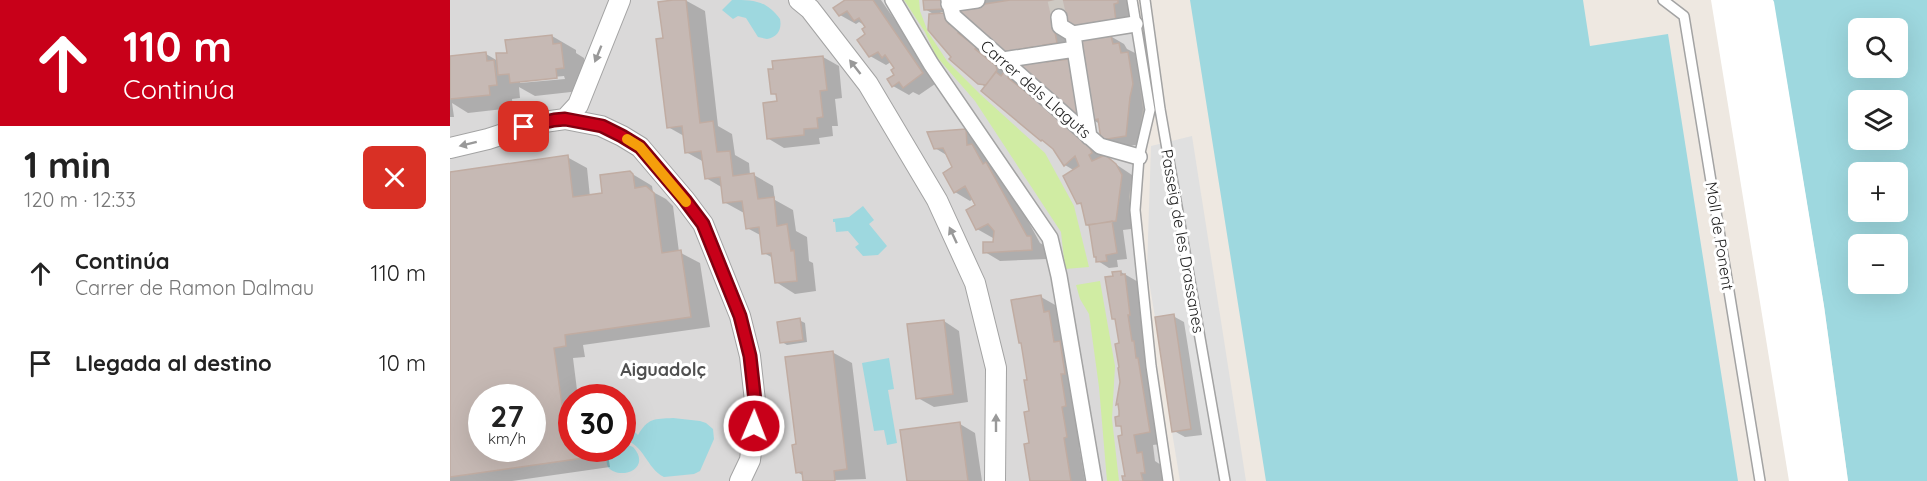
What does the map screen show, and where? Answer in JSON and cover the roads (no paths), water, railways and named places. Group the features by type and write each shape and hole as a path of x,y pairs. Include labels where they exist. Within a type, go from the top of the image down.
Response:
{"street":[{"path":"565,119 578,105 620,0"},
{"path":"799,0 810,9 868,84 937,200 975,283 996,368 995,481"},
{"path":"893,0 931,64 1050,238 1059,276 1094,481"},
{"path":"949,2 977,0"},
{"name":"Carrer dels Llaguts","path":"949,2 953,16 1100,146 1139,157"},
{"path":"1059,17 1060,26 1073,34 1135,24"},
{"path":"1073,34 1089,137"},
{"path":"1002,60 1076,49"},
{"path":"450,148 488,139 537,123 565,119 602,126 640,147 703,224 740,316 750,356 756,410 750,460 740,481"}],"lane":[{"name":"Passeig de les Drassanes","path":"1132,0 1150,110 1139,157 1135,210 1150,366 1168,481"},
{"name":"Passeig de les Drassanes","path":"1145,0 1160,109 1225,481"},
{"name":"Moll de Ponent","path":"1663,0 1684,16 1760,481"}],"water":[{"path":"732,0 759,2 770,8 780,19 778,32 767,39 758,37 746,18 738,16 733,19 722,10"},
{"path":"1190,0 1583,0 1590,46 1668,34 1738,481 1266,481"},
{"path":"1773,0 1927,0 1927,481 1848,481 1824,306"},
{"path":"863,206 874,220 869,224 887,246 878,255 863,256 855,247 859,244 848,231 836,232 833,219 849,217"},
{"path":"889,358 894,389 888,390 897,443 887,445 884,430 874,431 862,363"},
{"path":"661,419 700,421 713,429 714,439 700,471 694,474 664,477 653,468 636,446 636,433 638,435 648,422"},
{"path":"636,452 638,455 637,467 626,473 613,471 608,467 607,462 636,462"}],"tunnel":[{"path":"1055,0 1059,17"}],"district":[{"name":"Aiguadolç","path":"663,370"}]}
